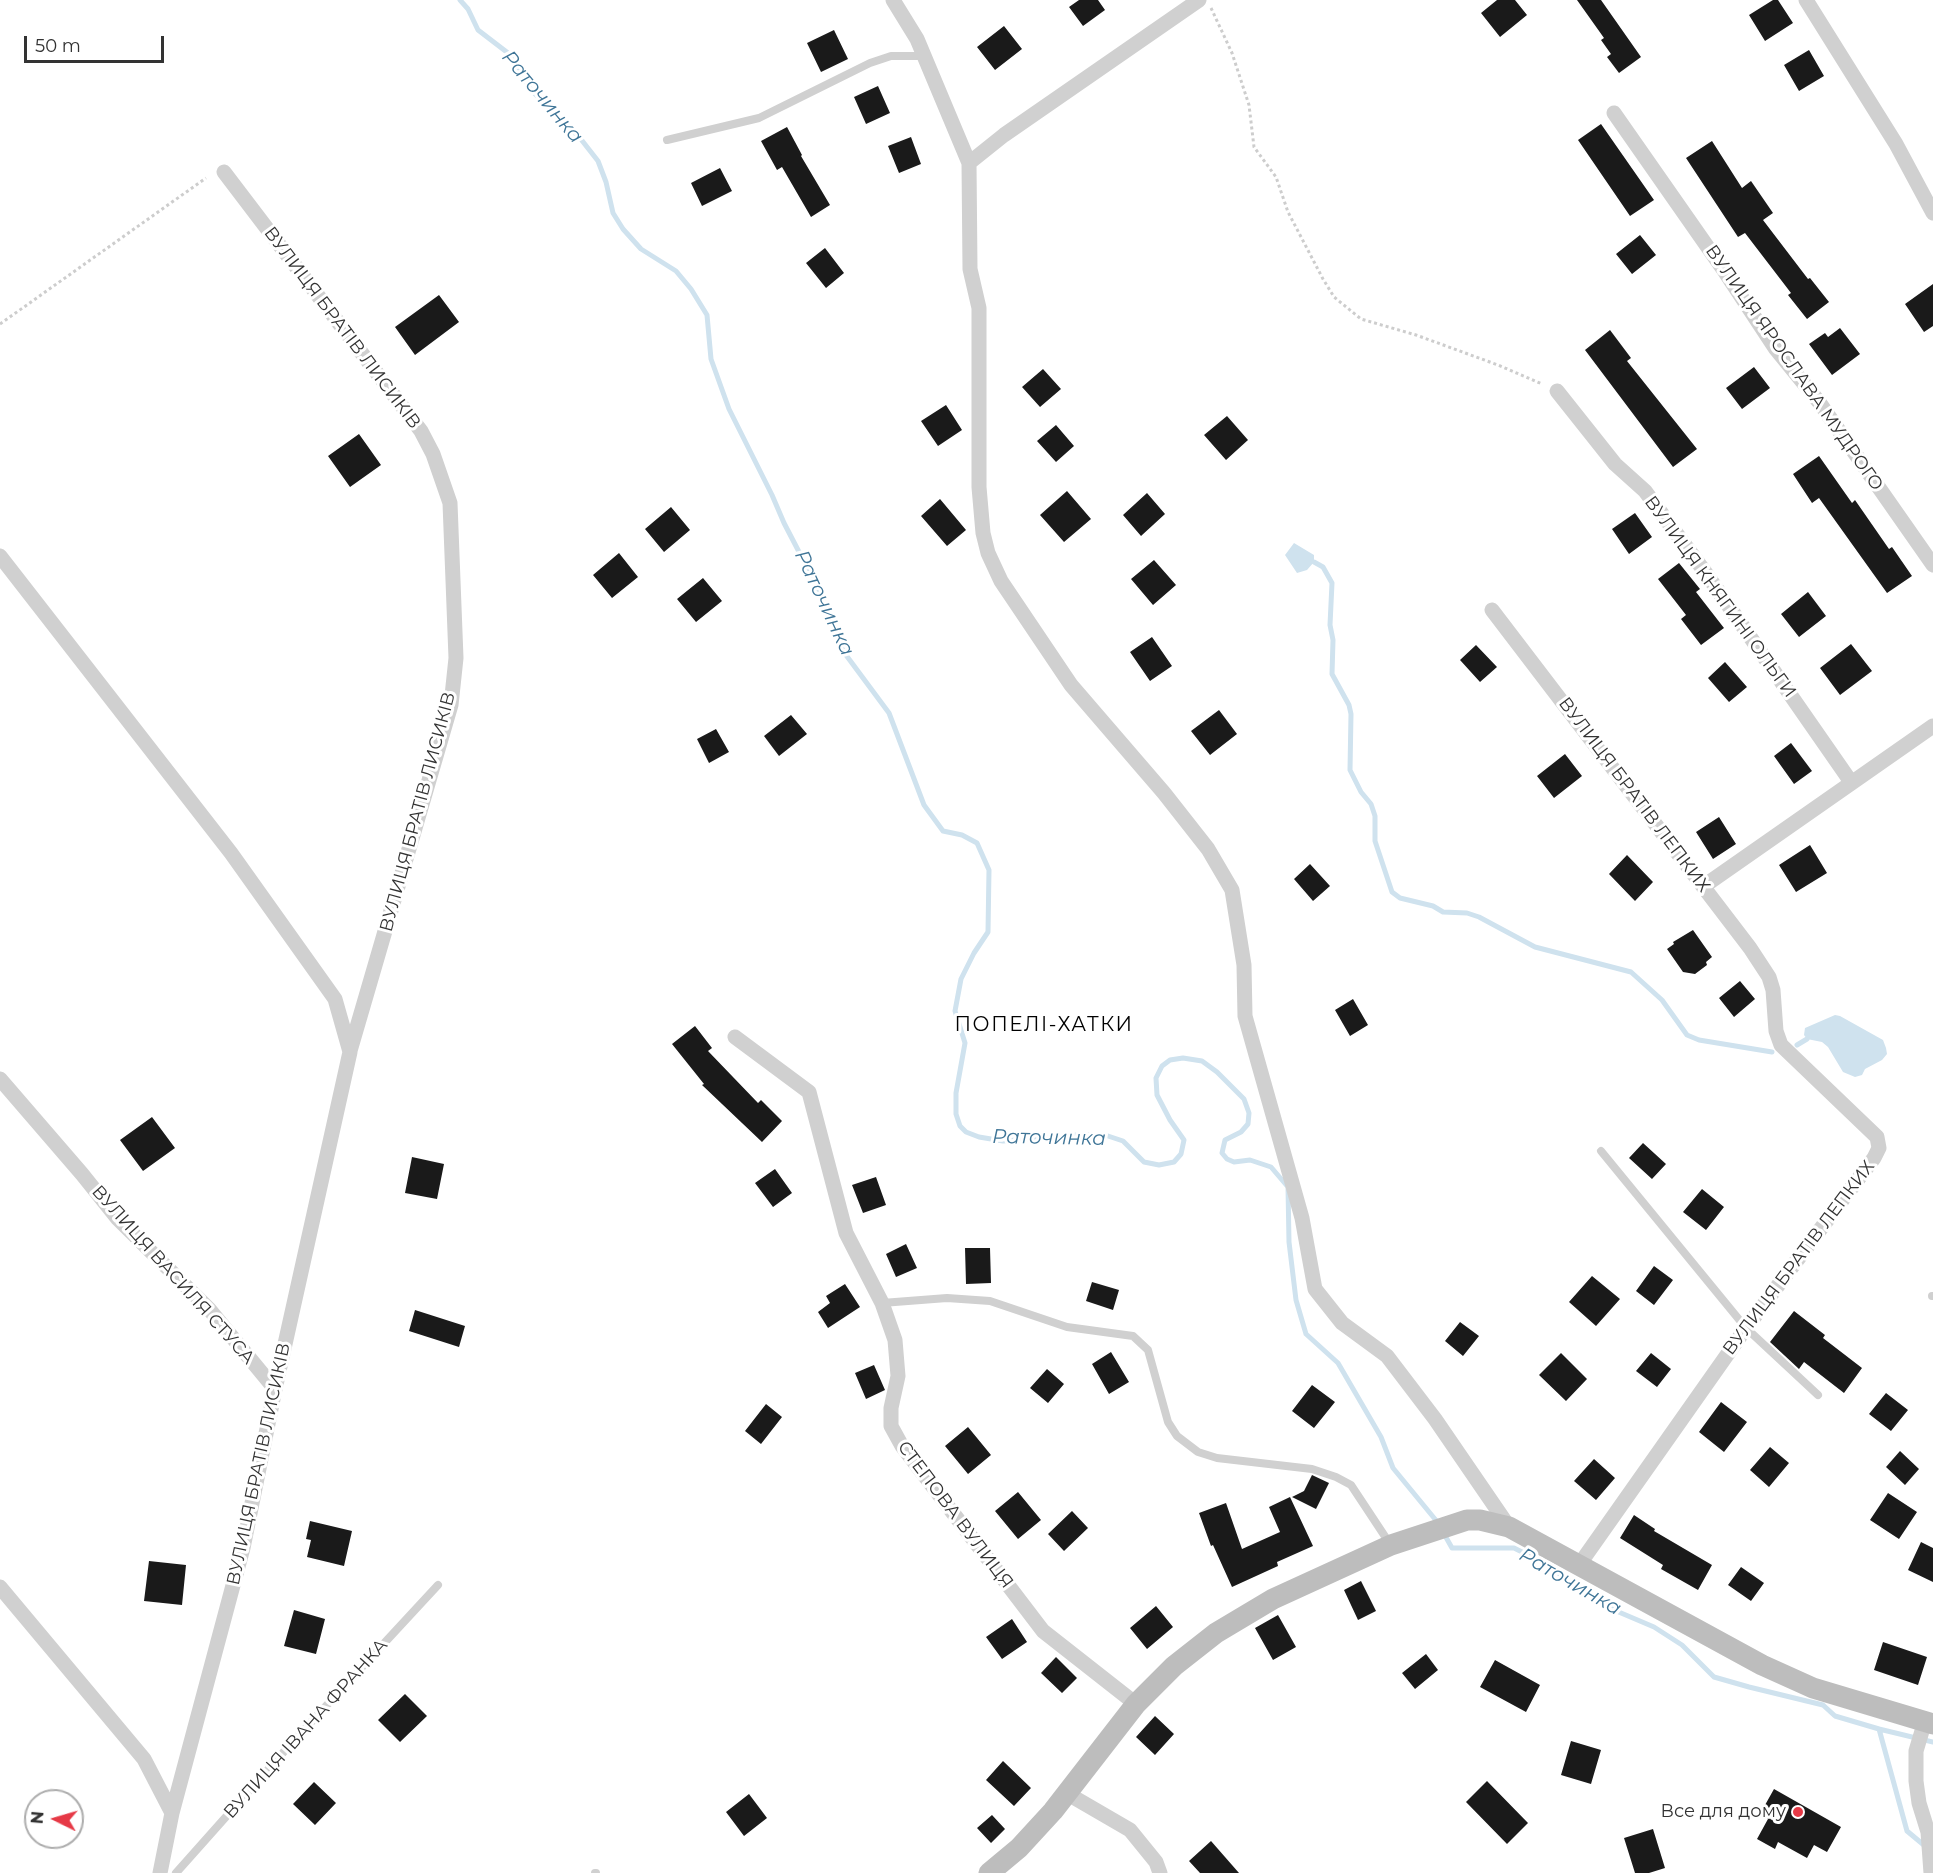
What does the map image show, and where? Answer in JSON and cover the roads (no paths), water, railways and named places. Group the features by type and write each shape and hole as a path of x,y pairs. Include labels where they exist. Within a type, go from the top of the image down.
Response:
{"main road":[{"path":"989,1873 1019,1848 1068,1794 1136,1704 1174,1666 1216,1633 1273,1599 1391,1545 1467,1520 1480,1520 1509,1527 1762,1665 1813,1688 1926,1726"}],"street":[{"path":"893,0 917,39 969,163 970,269 979,308 980,487 983,534 988,554 1001,581 1071,685 1179,812 1208,849 1232,890 1244,965 1245,1016 1302,1218 1316,1289 1342,1323 1387,1356 1435,1419 1509,1527"},
{"path":"969,163 1004,135 1199,0"},
{"path":"1806,0 1896,144 1933,213"},
{"name":"ВУЛИЦЯ ЯРОСЛАВА МУДРОГО","path":"1614,113 1775,348 1819,402 1933,565"},
{"name":"ВУЛИЦЯ БРАТІВ ЛИСИКІВ","path":"160,1873 172,1813 243,1548 275,1389 350,1052 451,705 456,658 450,503 433,454 421,430 224,172"},
{"name":"ВУЛИЦЯ КНЯГИНІ ОЛЬГИ","path":"1557,391 1615,464 1652,500 1851,782"},
{"name":"ВУЛИЦЯ БРАТІВ ЛИСИКІВ","path":"0,556 231,853 335,999 350,1052"},
{"name":"ВУЛИЦЯ БРАТІВ ЛЕПКИХ","path":"1492,610 1750,948 1769,977 1773,990 1776,1031 1781,1045 1861,1120 1877,1137 1879,1148 1874,1158 1746,1328 1579,1565"},
{"path":"1704,886 1933,726"},
{"name":"СТЕПОВА ВУЛИЦЯ","path":"735,1037 808,1092 846,1233 882,1303 895,1341 898,1376 891,1408 891,1426 902,1446 1043,1631 1136,1704"},
{"name":"ВУЛИЦЯ ВАСИЛЯ СТУСА","path":"0,1079 118,1219 209,1309 275,1389"},
{"path":"0,1587 144,1759 172,1813"},
{"path":"1926,1726 1916,1751 1919,1803 1928,1832 1932,1868"},
{"path":"1068,1794 1130,1830 1156,1862 1160,1873"}],"lane":[{"path":"667,140 759,118 870,63 891,56 924,56"},
{"path":"1601,1151 1746,1328 1818,1395"},
{"path":"882,1303 947,1298 990,1300 1067,1327 1133,1336 1148,1350 1168,1422 1178,1436 1198,1452 1217,1458 1312,1469 1336,1477 1351,1485 1391,1545"},
{"name":"ВУЛИЦЯ ІВАНА ФРАНКА","path":"176,1873 289,1746 438,1586"}],"water":[{"path":"1294,543 1314,555 1314,562 1307,570 1297,573 1285,555"},
{"path":"1835,1015 1883,1040 1887,1054 1882,1060 1865,1069 1862,1075 1855,1077 1843,1072 1828,1047 1822,1042 1807,1039 1804,1035 1805,1028"}],"waterway":[{"name":"Раточинка","path":"460,0 468,9 478,30 508,53 531,90 580,138 598,161 606,182 613,213 623,229 641,249 676,271 691,289 707,315 711,359 729,409 824,600 843,651 889,713 924,805 943,831 962,835 977,843 989,870 988,932 961,979 955,1011 965,1043 956,1093 956,1114 960,1126 966,1132 979,1137 1003,1141 1105,1135 1123,1141 1144,1162 1159,1165 1174,1162 1181,1154 1184,1140 1157,1095 1156,1078 1162,1066 1170,1060 1183,1058 1202,1061 1217,1072 1244,1099 1249,1113 1248,1124 1241,1132 1225,1140 1222,1153 1234,1162 1250,1160 1271,1167 1288,1187 1289,1242 1296,1300 1306,1334 1338,1363 1381,1437 1393,1468 1439,1524"},
{"path":"1314,562 1323,567 1332,583 1330,625 1333,640 1332,674 1349,705 1351,714 1350,770 1361,792 1371,804 1375,816 1375,841 1392,892 1400,898 1433,906 1443,912 1467,913 1479,917 1535,947 1631,972 1662,1000 1687,1035 1699,1040 1772,1052"},
{"path":"1797,1045 1807,1039"},
{"name":"Раточинка","path":"1443,1532 1452,1548 1514,1548 1540,1561 1614,1610 1654,1627 1682,1645 1714,1677 1823,1705 1835,1716 1879,1729 1907,1831 1925,1846"},
{"path":"1879,1729 1933,1742"}],"place":[{"name":"Все для дому","path":"1798,1812"}],"district":[{"name":"ПОПЕЛІ-ХАТКИ","path":"1044,1025"}]}
